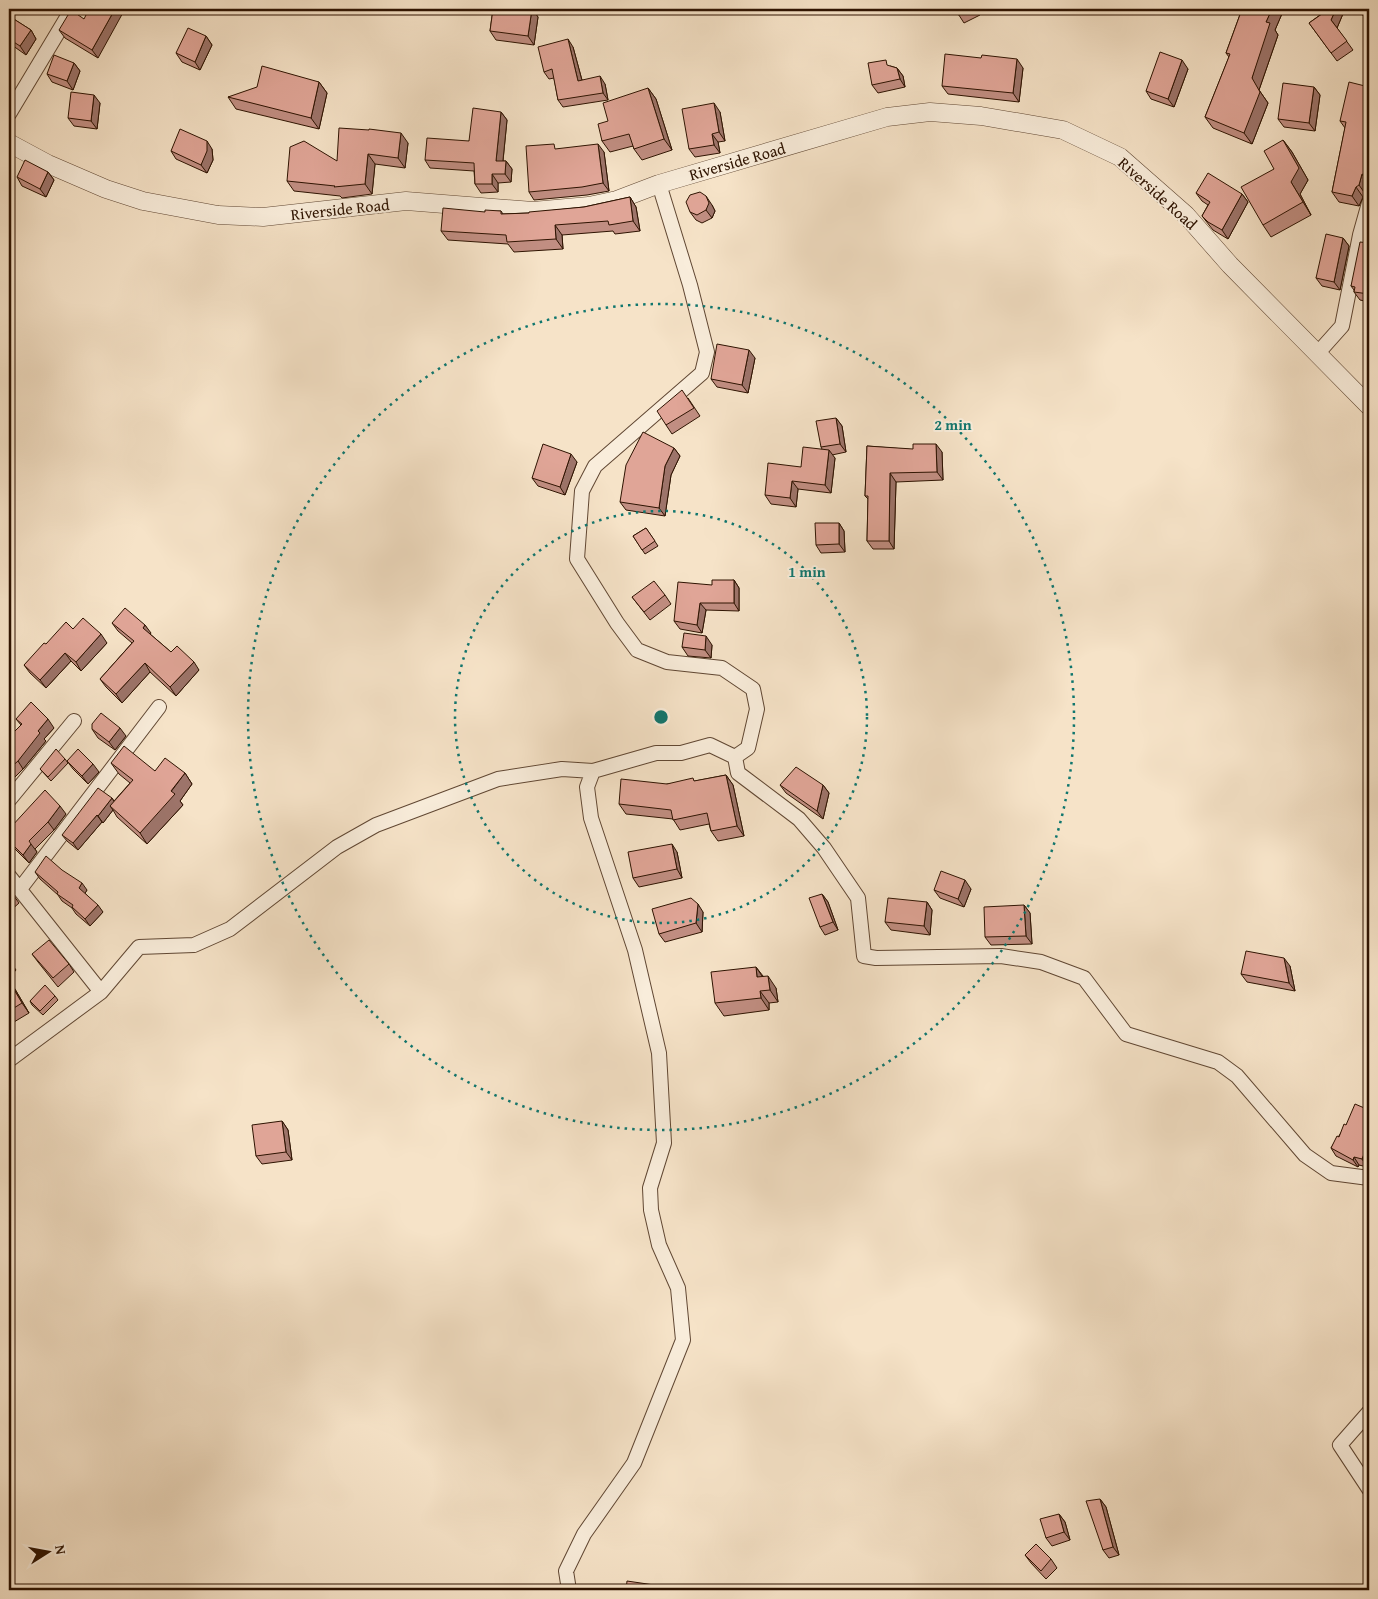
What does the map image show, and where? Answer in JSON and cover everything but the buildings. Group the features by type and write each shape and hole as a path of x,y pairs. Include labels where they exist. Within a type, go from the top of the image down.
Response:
{"street":[{"path":"9,114 72,9"},
{"name":"Riverside Road","path":"9,143 48,164 106,189 143,201 218,216 264,217 406,201 533,211 589,206 617,200 659,184 887,118 930,112 981,116 1063,130 1120,157 1186,215 1230,265 1369,406"},
{"path":"659,184 690,285 706,352 702,373 595,466 582,491 577,559 616,623 637,650 667,662 722,668 754,689 757,709 748,748 735,757"},
{"path":"1317,354 1342,326 1360,234 1369,203"},
{"path":"20,890 159,708"},
{"path":"9,800 74,721"},
{"path":"9,1060 101,992 139,948 194,945 230,929 337,847 376,825 498,779 562,769 593,771 656,753 681,753 710,745 735,757"},
{"path":"735,757 738,773 799,819 824,848 858,898 864,956 876,958 1001,956 1041,962 1084,978 1126,1034 1218,1062 1237,1076 1305,1155 1331,1173 1369,1178"},
{"path":"569,1590 566,1571 584,1534 634,1463 683,1340 678,1288 659,1245 651,1210 650,1188 664,1143 659,1053 635,950 591,818 587,787 593,771"},
{"path":"9,876 101,992"},
{"path":"1369,1412 1340,1445 1369,1489"}]}
